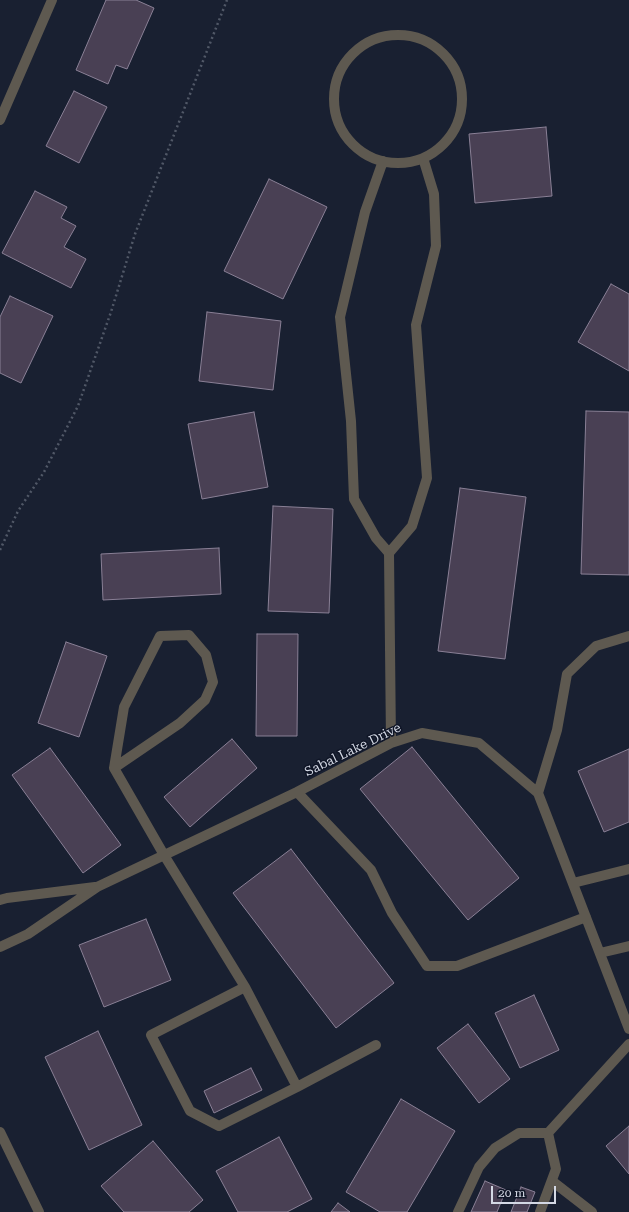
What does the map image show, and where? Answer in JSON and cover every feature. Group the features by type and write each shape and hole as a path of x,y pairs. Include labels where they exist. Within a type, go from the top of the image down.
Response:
{"street":[{"path":"0,120 52,0"},
{"path":"389,35 410,35 429,42 445,55 456,72 462,91 461,112 453,130 440,146 423,158 403,162 383,161 363,153 346,138 336,118 333,95 338,74 350,55 368,42 389,35"},
{"path":"389,553 412,526 427,478 416,325 436,246 434,194 423,158"},
{"path":"383,161 364,212 340,317 351,421 354,499 376,538 389,553 391,743"},
{"path":"114,768 180,723 205,700 213,682 206,655 189,636 160,636 124,706 114,768 164,855 245,987 297,1087"},
{"path":"538,794 557,730 567,674 596,646 629,636"},
{"name":"Sabal Lake Drive","path":"0,948 28,934 97,886 297,792 391,743 422,733 479,743 538,794 629,1029"},
{"path":"297,792 371,870 392,913 427,966 457,966 586,917"},
{"path":"573,883 629,869"},
{"name":"Sabal Lake Drive","path":"0,900 97,886"},
{"path":"600,953 629,946"},
{"path":"245,987 151,1035 190,1111 218,1126 297,1087 376,1045"},
{"path":"458,1212 479,1167 495,1148 519,1133 548,1133 629,1044"},
{"path":"0,1132 39,1212"},
{"path":"540,1212 556,1169 548,1133"},
{"path":"552,1180 592,1212"}],"path":[{"path":"0,550 18,511 44,472 78,406 111,312 135,234 227,0"}],"building":[{"path":"106,0 136,0 154,8 127,69 116,65 108,84 76,70"},
{"path":"74,91 107,107 79,163 46,146"},
{"path":"546,127 552,196 475,203 469,134"},
{"path":"269,179 327,207 283,299 224,271"},
{"path":"35,191 67,207 61,218 76,226 64,247 86,259 71,288 2,253"},
{"path":"611,284 629,294 629,371 578,342"},
{"path":"10,296 53,316 21,383 0,373 0,317"},
{"path":"207,312 281,321 273,390 199,381"},
{"path":"586,411 629,412 629,575 581,574"},
{"path":"254,412 268,487 202,499 188,424"},
{"path":"460,488 526,497 505,659 438,651"},
{"path":"273,506 333,509 329,613 268,611"},
{"path":"219,548 221,594 103,600 101,554"},
{"path":"257,634 298,634 297,736 256,736"},
{"path":"66,642 107,656 79,737 38,723"},
{"path":"232,739 257,768 190,827 164,797"},
{"path":"412,747 519,878 468,920 360,789"},
{"path":"50,748 121,845 83,873 12,775"},
{"path":"629,749 629,822 604,832 578,771"},
{"path":"291,849 394,983 336,1028 233,893"},
{"path":"146,919 171,980 104,1007 79,945"},
{"path":"534,995 559,1050 520,1068 495,1013"},
{"path":"468,1024 510,1079 479,1103 437,1048"},
{"path":"98,1031 142,1125 89,1150 45,1057"},
{"path":"251,1068 262,1090 214,1113 204,1091"},
{"path":"401,1099 455,1131 407,1212 380,1212 346,1192"},
{"path":"629,1126 629,1174 606,1146"},
{"path":"279,1137 312,1199 287,1212 238,1212 216,1171"},
{"path":"153,1141 203,1200 189,1212 124,1212 101,1186"},
{"path":"485,1181 506,1190 497,1212 471,1212"},
{"path":"521,1187 535,1192 527,1212 511,1212"},
{"path":"338,1203 350,1212 331,1212"}]}
